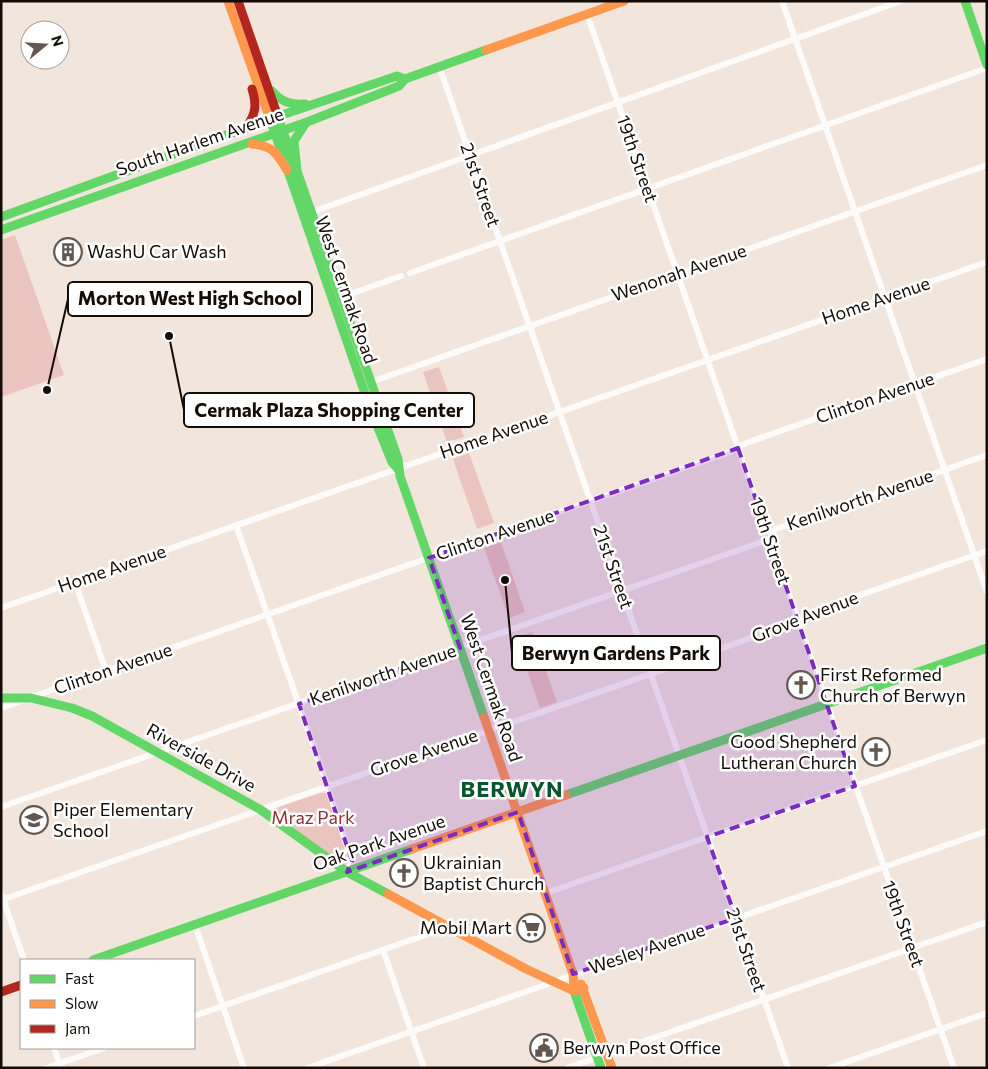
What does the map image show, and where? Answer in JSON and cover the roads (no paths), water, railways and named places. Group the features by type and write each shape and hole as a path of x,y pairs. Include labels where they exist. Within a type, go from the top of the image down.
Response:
{"main road":[{"path":"228,1 254,77 274,118"},
{"path":"238,1 267,82 274,118"},
{"name":"South Harlem Avenue","path":"1,230 307,122 400,86 405,79 439,66 624,1"},
{"path":"965,1 987,67"},
{"name":"South Harlem Avenue","path":"1,217 318,102 397,76 405,79"},
{"path":"245,128 256,115 257,107 251,86 254,77"},
{"path":"267,82 278,100 283,102 301,104 318,102"},
{"name":"West Cermak Road","path":"274,118 287,170 370,408 392,462 398,469"},
{"path":"297,171 293,144 294,138 307,122"},
{"name":"West Cermak Road","path":"278,132 297,171 398,459 398,469 546,894 573,974 574,991 601,1068"},
{"path":"246,143 269,145 274,149 287,170"},
{"name":"Oak Park Avenue","path":"96,959 987,648"},
{"name":"Riverside Drive","path":"1,698 31,698 72,708 92,716 260,810 347,872 448,927 574,991"},
{"name":"West Cermak Road","path":"573,974 584,988 612,1068"},
{"path":"1,992 20,985"},
{"path":"574,991 584,988"}],"street":[{"path":"782,1 987,592"},
{"path":"312,212 380,186 901,1"},
{"name":"19th Street","path":"587,14 954,1068"},
{"name":"21st Street","path":"439,66 788,1068"},
{"path":"410,273 987,67"},
{"name":"Wenonah Avenue","path":"371,382 987,165"},
{"name":"Home Avenue","path":"1,608 987,262"},
{"path":"342,297 401,276"},
{"name":"Clinton Avenue","path":"1,708 730,452 745,443 987,359"},
{"name":"Kenilworth Avenue","path":"1,807 760,543 776,529 987,455"},
{"path":"236,525 352,861 347,872"},
{"name":"Grove Avenue","path":"2,898 651,674 789,624 808,613 987,552"},
{"path":"74,582 106,671"},
{"path":"546,894 987,740"},
{"name":"Wesley Avenue","path":"306,1068 987,831"},
{"path":"2,898 24,959"},
{"path":"567,1068 987,922"},
{"path":"195,924 244,1068"},
{"path":"195,1016 448,927"},
{"path":"383,950 424,1068"},
{"path":"829,1068 987,1013"},
{"path":"54,1049 60,1065"},
{"path":"46,1068 60,1065 101,1049"}],"place":[{"name":"WashU Car Wash","path":"68,252"},
{"name":"Cermak Plaza Shopping Center","path":"169,336"},
{"name":"Morton West High School","path":"47,390"},
{"name":"Berwyn Gardens Park","path":"505,580"},
{"name":"First Reformed Church of Berwyn","path":"801,685"},
{"name":"Good Shepherd Lutheran Church","path":"876,752"},
{"name":"Piper Elementary School","path":"34,820"},
{"name":"Ukrainian Baptist Church","path":"404,873"},
{"name":"Mobil Mart","path":"531,928"},
{"name":"Berwyn Post Office","path":"544,1048"}],"district":[{"name":"BERWYN","path":"512,789"}],"park label":[{"name":"Mraz Park","path":"313,818"}]}
